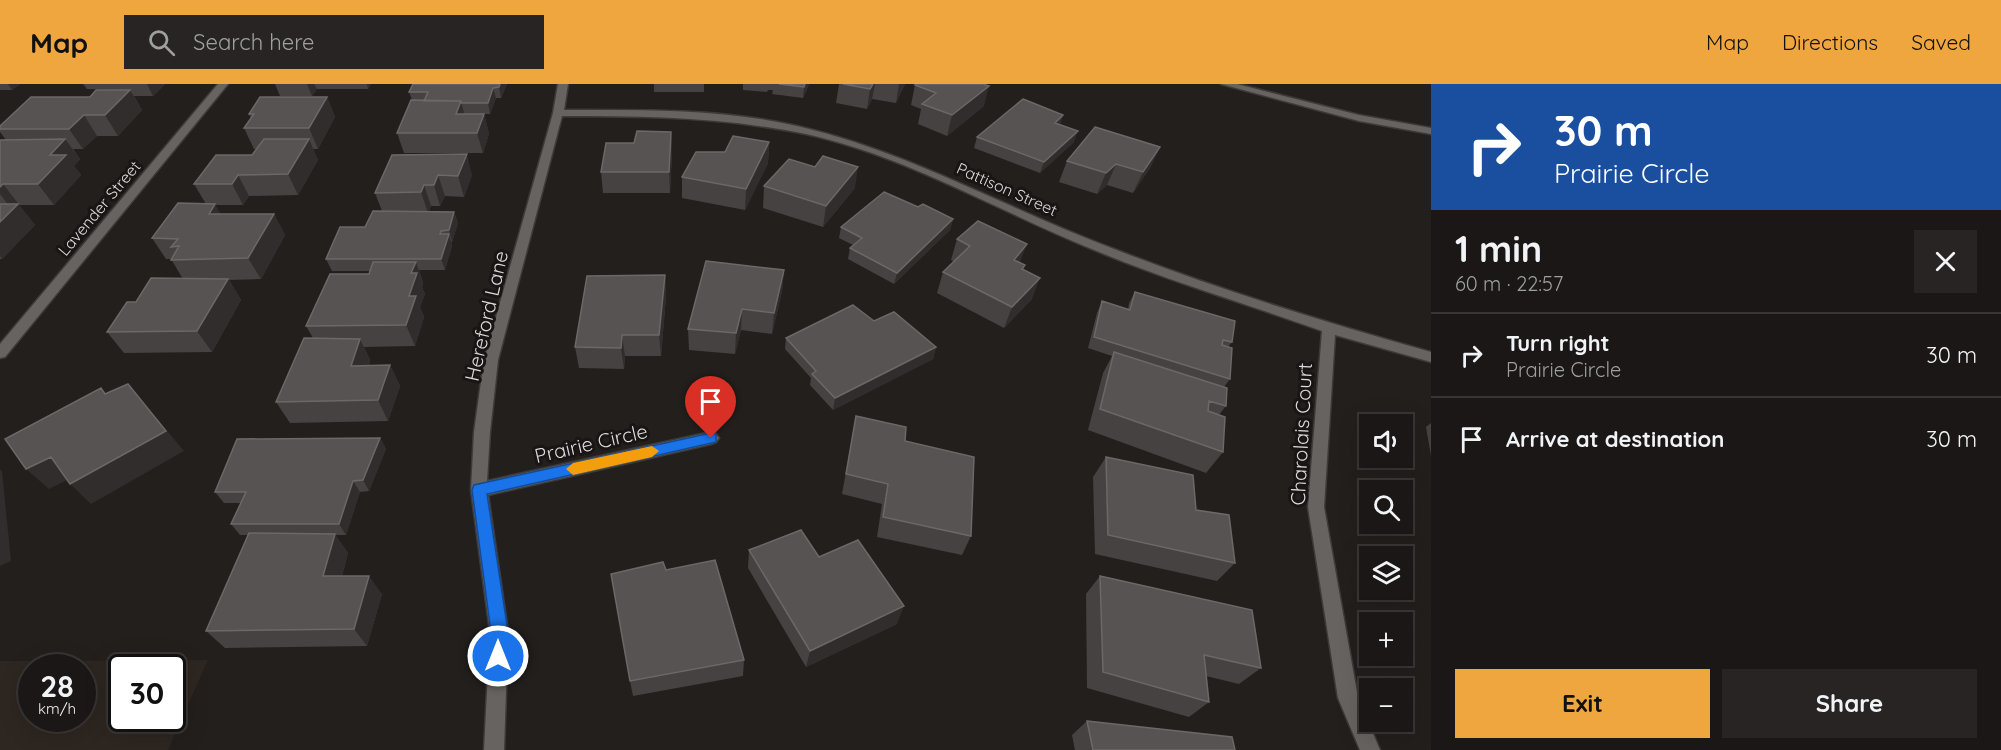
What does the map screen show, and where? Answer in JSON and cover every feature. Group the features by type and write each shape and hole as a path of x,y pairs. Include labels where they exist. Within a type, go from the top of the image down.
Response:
{"street":[{"name":"Lavender Street","path":"0,353 223,84"},
{"name":"Hereford Lane","path":"494,750 499,632 479,490 482,432 491,360 564,84"},
{"path":"1226,84 1359,118 1431,131"},
{"name":"Pattison Street","path":"558,113 684,114 736,118 810,132 890,156 1109,252 1329,328 1431,357"},
{"name":"Charolais Court","path":"1329,328 1316,507 1347,698 1370,750"},
{"name":"Prairie Circle","path":"479,490 711,438"}],"shaded area":[{"path":"108,660 108,732 176,732 168,750 0,750 0,661 18,661 18,732 96,732 96,661"},
{"path":"186,660 208,660 186,710"}],"building":[{"path":"413,84 500,84 499,87 493,88 488,103 461,103 461,101 424,101 428,92 409,92"},
{"path":"779,84 805,84 804,87"},
{"path":"843,84 873,84 870,89"},
{"path":"983,84 989,86 952,115 922,104 936,93 915,85"},
{"path":"96,90 130,90 105,115 84,115 69,129 0,129 0,126 31,97 90,97"},
{"path":"260,97 327,97 309,128 244,128 254,114 249,114"},
{"path":"1023,99 1063,115 1055,123 1078,131 1044,162 977,137"},
{"path":"411,100 461,101 456,114 484,114 477,133 397,133"},
{"path":"1095,127 1160,147 1143,172 1116,164 1106,173 1067,161"},
{"path":"637,131 671,132 669,172 601,172 606,143 634,143"},
{"path":"733,136 769,142 746,189 682,177 696,152 725,152"},
{"path":"65,139 50,155 66,155 38,184 3,184 0,187 0,140"},
{"path":"264,139 309,139 288,174 238,175 232,184 194,184 216,155 252,155"},
{"path":"467,154 458,176 438,175 434,185 424,185 421,192 375,193 392,155"},
{"path":"823,156 858,167 826,206 764,186 789,159 815,167"},
{"path":"884,192 918,207 923,204 953,219 897,273 850,248 862,238 841,227"},
{"path":"178,203 215,204 209,214 274,214 248,258 171,260 179,246 171,247 178,239 152,238"},
{"path":"0,204 18,204 0,222"},
{"path":"373,211 454,212 449,230 441,231 440,234 449,234 441,259 326,259 340,227 365,227"},
{"path":"978,221 1027,244 1014,260 1025,265 1022,269 1040,278 1012,307 943,272 970,246 957,239"},
{"path":"706,261 784,270 774,313 742,309 736,333 688,329"},
{"path":"373,262 416,262 411,273 417,273 409,296 416,296 406,325 306,326 330,274 369,274"},
{"path":"665,275 659,335 622,335 621,348 575,347 587,276"},
{"path":"151,278 228,279 197,331 107,332 127,302 136,302"},
{"path":"1135,292 1235,321 1232,342 1223,340 1222,345 1232,348 1230,379 1094,337 1102,301 1130,310"},
{"path":"853,305 874,321 894,312 936,347 835,398 812,374 816,371 786,338"},
{"path":"304,338 360,339 351,366 390,365 378,400 276,402"},
{"path":"1114,352 1227,388 1226,406 1209,401 1208,411 1225,417 1223,452 1100,409"},
{"path":"128,384 166,431 70,484 51,457 26,469 5,439 101,388 105,394"},
{"path":"856,416 906,427 905,441 974,457 971,536 883,517 888,484 846,474"},
{"path":"380,438 363,480 353,481 339,524 231,524 246,492 215,492 237,439"},
{"path":"1106,457 1193,475 1196,510 1229,515 1235,563 1108,535"},
{"path":"801,530 819,557 858,540 904,606 810,651 749,550"},
{"path":"249,533 335,534 323,576 369,576 354,629 206,631"},
{"path":"715,560 744,660 630,681 611,574 663,562 666,570"},
{"path":"1100,576 1252,610 1261,668 1204,655 1209,702 1103,672"},
{"path":"1087,721 1232,737 1235,750 1093,750"}],"slow traffic":[{"path":"573,469 652,451"}],"route":[{"path":"498,656 499,632 479,490 711,438"}]}
